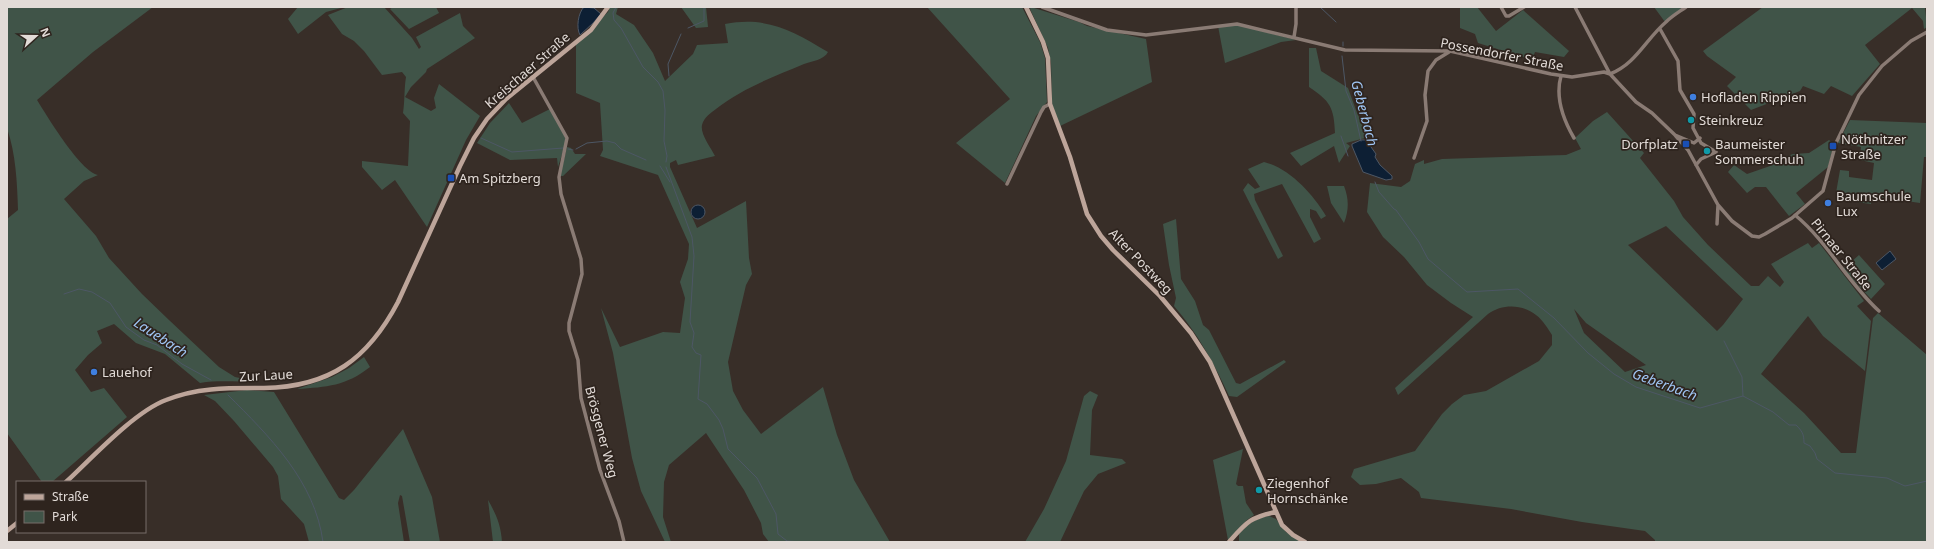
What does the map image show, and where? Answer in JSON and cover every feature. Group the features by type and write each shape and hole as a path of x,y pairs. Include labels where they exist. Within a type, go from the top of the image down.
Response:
{"main road":[{"name":"Kreischaer Straße","path":"426,241 474,138 494,110 591,30 608,7"},
{"name":"Alter Postweg","path":"1026,7 1043,42 1048,58 1050,104 1070,157 1087,214 1101,236 1113,250 1160,296 1184,323 1210,362 1276,512"},
{"name":"Zur Laue","path":"67,481 134,419 164,400 201,390 280,387 302,384 334,373 349,364 374,342 388,321 426,241"},
{"path":"1230,540 1256,516 1276,512 1286,530 1305,542"},
{"path":"7,531 16,524"}],"street":[{"name":"Possendorfer Straße","path":"1042,7 1107,30 1146,35 1237,24 1345,50 1450,51 1562,76 1582,76 1604,72 1610,74"},
{"path":"1294,37 1296,7"},
{"path":"1501,7 1506,16 1509,16 1524,7"},
{"name":"Pirnaer Straße","path":"1575,7 1610,74 1636,102 1652,113 1675,134 1696,164 1707,189 1732,221 1752,236 1759,236 1766,234 1795,216 1820,240 1862,296 1879,311"},
{"path":"1610,74 1627,65 1665,22 1686,7"},
{"path":"1660,29 1678,61 1680,90 1694,114 1693,128 1700,138 1701,143 1716,152 1701,158 1696,164"},
{"path":"1795,216 1823,191 1836,143 1859,95 1882,66 1898,51 1927,32"},
{"path":"1414,158 1427,121 1425,95 1428,71 1436,60 1450,51"},
{"path":"1562,76 1559,97 1564,117 1574,138"},
{"name":"Brösgener Weg","path":"533,77 567,138 559,177 561,194 581,259 582,274 569,323 569,331 578,360 581,398 600,470 618,520 624,542"},
{"path":"1007,184 1041,112 1044,107 1050,104"},
{"path":"1675,134 1694,143 1700,138"},
{"path":"1717,224 1718,205"}],"green space":[{"path":"7,7 153,7 93,52 37,100 56,130 74,154 91,172 98,175 84,181 64,199 96,236 109,258 142,294 169,320 219,367 235,377 258,382 221,381 200,383 165,354 136,343 114,324 97,331 102,343 88,355 75,370 91,392 104,388 127,417 53,481 41,481 7,433 7,219 18,210 14,158 7,128"},
{"path":"298,7 341,8 326,12 298,34 288,19"},
{"path":"348,7 384,7 412,38 419,49 421,47 416,37 460,13 463,26 475,38 427,69 426,72 411,87 405,97 431,111 436,108 434,98 439,84 480,116 466,140 427,227 395,180 382,190 362,167 362,161 408,166 410,121 403,113 406,77 402,72 382,75 364,51 354,41 342,34 328,15"},
{"path":"393,7 436,7 439,13 409,29 390,9"},
{"path":"610,7 618,7 616,14 634,25 653,53 665,81 693,54 697,45 728,43 725,24 754,22 779,27 828,52 821,59 804,64 748,89 716,109 704,120 702,125 704,137 715,156 678,165 676,160 670,163 670,167 697,228 746,201 749,258 752,274 746,285 728,362 733,391 743,410 761,434 823,387 837,435 854,480 890,542 769,542 763,534 761,523 744,490 706,433 669,465 664,482 663,517 671,542 665,542 641,491 632,458 613,353 601,308 620,347 663,332 680,333 685,298 680,282 688,259 689,244 658,175 600,156 603,150 600,103 576,93 576,43 608,12"},
{"path":"681,7 706,7 708,27 696,28"},
{"path":"927,7 1022,7 1040,42 1045,58 1047,102 1036,116 1005,183 956,143 1010,99"},
{"path":"1031,7 1079,22 1087,26 1146,39 1152,82 1060,126 1052,104 1051,63 1048,48 1030,9"},
{"path":"1460,7 1477,7 1496,31 1523,10 1569,51 1564,57 1535,52 1532,60 1478,43 1475,34 1460,28"},
{"path":"1654,7 1686,7 1665,22"},
{"path":"1763,7 1925,7 1927,27 1924,29 1923,21 1912,8 1865,45 1880,64 1852,96 1831,86 1824,94 1803,86 1800,91 1751,110 1727,86 1736,77 1707,56 1703,51"},
{"path":"1238,25 1296,40 1281,42 1225,63 1218,26"},
{"path":"1309,48 1316,48 1321,71 1348,88 1357,113 1369,137 1346,143 1350,146 1339,163 1334,146 1301,166 1290,153 1335,133 1330,106 1322,96 1309,87"},
{"path":"509,103 522,123 550,109 565,135 566,142 558,167 557,158 510,160 477,143 490,123"},
{"path":"1607,112 1644,153 1640,158 1674,201 1683,217 1708,245 1751,286 1759,286 1768,276 1780,287 1784,282 1771,264 1808,243 1812,248 1819,243 1864,301 1857,306 1871,321 1865,371 1823,336 1808,316 1761,374 1804,413 1841,453 1856,453 1873,318 1878,313 1927,355 1927,542 1655,542 1655,540 1645,531 1582,522 1511,509 1421,498 1419,492 1401,478 1376,484 1360,485 1351,477 1354,469 1415,451 1442,414 1452,404 1464,395 1486,391 1539,361 1552,345 1552,335 1539,317 1530,311 1518,307 1499,308 1488,314 1398,395 1395,388 1473,317 1427,285 1404,257 1383,237 1367,212 1370,183 1401,187 1410,181 1415,164 1424,160 1424,164 1442,159 1566,155 1581,149 1575,138 1593,121","holes":["1666,226 1743,299 1717,331 1628,245","1574,309 1586,323 1646,365 1625,372 1584,333"]},
{"path":"1850,120 1927,123 1927,157 1924,157 1920,203 1872,196 1871,204 1848,201 1836,193 1840,170 1849,171 1849,177 1872,180 1874,163 1860,160 1861,147 1838,143"},
{"path":"1829,140 1834,144 1828,167 1796,193 1805,204 1789,216 1766,187 1755,187 1747,193 1728,172 1734,165 1747,174 1770,166 1775,160 1793,154 1809,153"},
{"path":"567,147 571,148 575,154 586,154 563,176 560,176"},
{"path":"1264,162 1282,170 1300,183 1326,216 1321,219 1316,211 1310,209 1310,217 1321,239 1314,243 1282,184 1254,194 1255,200 1283,256 1278,259 1243,190 1248,183 1255,189 1260,187 1248,169"},
{"path":"1327,186 1344,186 1348,204 1344,223 1331,203"},
{"path":"1176,219 1181,279 1195,301 1203,325 1209,330 1236,383 1240,384 1284,360 1286,362 1237,397 1229,396 1205,349 1191,327 1174,306 1176,298 1163,224"},
{"path":"1859,255 1885,284 1871,299 1843,269"},
{"path":"364,357 370,367 353,378 327,386 297,389 332,377 349,368"},
{"path":"247,390 274,392 339,498 344,500 354,490 403,429 432,497 440,542 410,542 402,496 400,495 398,503 404,542 309,542 304,524 281,499 278,476 273,467 215,401 204,395"},
{"path":"1090,391 1098,395 1092,410 1090,455 1122,459 1126,463 1098,474 1084,491 1060,542 1025,542 1044,509 1066,461 1084,396"},
{"path":"1243,449 1236,484 1238,486 1243,486 1246,503 1254,515 1247,520 1228,540 1213,460"},
{"path":"488,500 498,520 502,542 493,542"},
{"path":"1269,516 1276,519 1286,532 1302,542 1239,542 1239,534 1246,527 1256,520"}],"water":[{"path":"584,7 594,8 601,14 580,35 578,21 580,13"},
{"path":"1361,140 1366,140 1376,154 1375,157 1380,165 1392,176 1392,179 1386,180 1363,172 1352,146 1352,144"},
{"path":"695,205 701,205 705,209 705,215 701,219 695,219 691,215 691,209"},
{"path":"1890,251 1896,259 1882,270 1876,263"}],"waterway":[{"path":"616,7 613,13 614,20 621,28 643,67 658,82 663,91 665,110 664,141 667,156 666,162"},
{"path":"688,28 704,21 704,7"},
{"name":"Geberbach","path":"1320,7 1336,22"},
{"path":"669,76 668,64 681,34"},
{"name":"Geberbach","path":"1342,56 1346,91 1354,110 1361,141"},
{"path":"1341,136 1348,156"},
{"path":"481,138 512,152 563,148"},
{"path":"576,149 587,143 607,141 615,143 621,149 646,160"},
{"path":"568,149 573,150"},
{"path":"660,166 670,182"},
{"path":"666,167 692,237 694,256 690,322 694,333 692,347 696,353 701,355 698,399 707,404 719,420 728,449 757,478 776,514 778,534 787,541 803,542"},
{"name":"Geberbach","path":"1375,182 1379,192 1396,210 1419,242 1428,259 1467,292 1518,289 1554,318 1588,353 1614,374 1636,387 1700,408 1743,396 1773,412 1789,425 1796,425 1804,437 1804,443 1810,446 1817,459 1835,473 1887,478 1905,486 1927,481"},
{"name":"Lauebach","path":"64,294 79,289 92,292 110,303 126,327 144,340 157,345 182,364 211,380"},
{"path":"1724,341 1742,377 1743,396"},
{"name":"Lauebach","path":"228,395 274,443 300,479 311,499 323,542"}],"place":[{"name":"Hofladen Rippien","path":"1693,97"},
{"name":"Steinkreuz","path":"1691,120"},
{"name":"Dorfplatz","path":"1686,144"},
{"name":"Nöthnitzer Straße","path":"1833,146"},
{"name":"Baumeister Sommerschuh","path":"1707,151"},
{"name":"Am Spitzberg","path":"451,178"},
{"name":"Baumschule Lux","path":"1828,203"},
{"name":"Lauehof","path":"94,372"},
{"name":"Ziegenhof Hornschänke","path":"1259,490"}]}
